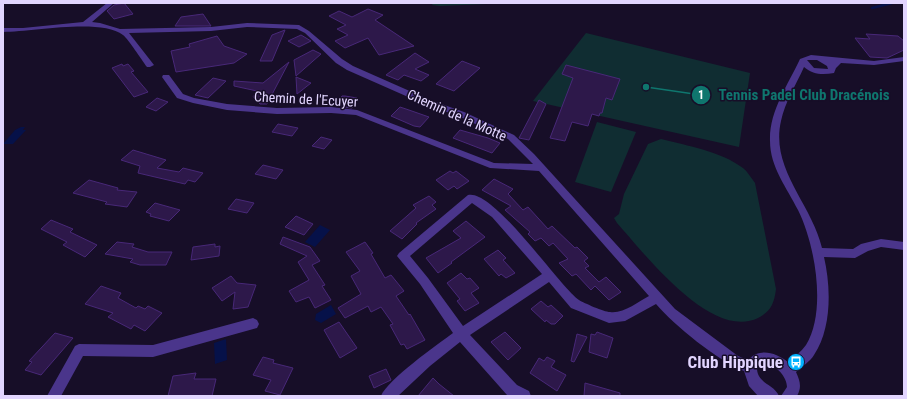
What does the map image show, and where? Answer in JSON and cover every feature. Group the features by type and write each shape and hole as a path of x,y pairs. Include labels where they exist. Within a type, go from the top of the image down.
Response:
{"street":[{"path":"85,24 111,3"},
{"path":"3,30 23,30 98,24 125,33 150,65"},
{"name":"Chemin de la Motte","path":"119,31 186,30 247,25 299,27 307,32 339,61 350,68 427,102 461,114 511,138 541,168 671,313 733,360 750,367"},
{"path":"788,371 810,349 819,326 822,298 819,252 810,224 781,171 776,156 774,140 776,122 788,90 798,76 803,61 806,58 872,63 895,61 904,58"},
{"path":"819,58 828,62 832,66"},
{"path":"803,61 806,66 817,71 828,72 832,69 832,66 845,61"},
{"path":"798,76 817,71"},
{"name":"Chemin de l'Ecuyer","path":"166,77 180,96 193,100 227,107 277,111 332,110 357,113 493,166 541,168"},
{"path":"524,396 512,390 461,334 424,281 403,256 472,198 496,214 575,304 609,318 621,318 656,298"},
{"path":"819,252 855,254 865,247 881,243 904,246"},
{"path":"388,396 408,376 461,334 550,275"},
{"path":"54,396 79,350 153,351 253,324"},
{"path":"765,395 752,380 750,367 756,359 769,358 779,363 788,371 794,384 790,396"}],"green space":[{"path":"433,3 512,3 440,6 432,5"},
{"path":"512,3 608,3 608,4"},
{"path":"586,33 750,73 739,147 533,101"},
{"path":"597,122 636,132 611,192 575,182"},
{"path":"661,139 704,150 724,157 743,168 755,183 776,289 774,299 769,310 758,318 740,322 720,317 700,306 661,272 614,218 619,214 624,194 648,144"}],"shaded area":[{"path":"25,127 23,130 26,130 13,144 3,144 15,130"},
{"path":"320,225 330,230 315,247 305,242"},
{"path":"331,305 336,314 321,323 315,320 316,314"},
{"path":"226,339 227,360 215,364 214,343"}],"building":[{"path":"124,3 133,14 114,19 107,11 114,5"},
{"path":"368,9 383,15 375,20 414,46 379,55 368,38 345,48 335,41 348,35 337,29 346,25 329,16 339,11 352,17"},
{"path":"203,14 211,26 175,26 181,17"},
{"path":"285,30 272,61 260,61 272,35"},
{"path":"866,34 898,36 904,41 904,50 887,58 870,57 855,38 870,39"},
{"path":"301,35 311,41 299,47 288,41"},
{"path":"217,36 224,46 247,54 234,63 176,72 171,51 190,47 189,44"},
{"path":"313,50 321,54 296,76 294,60"},
{"path":"415,53 429,62 415,69 429,75 421,81 404,75 398,80 386,75"},
{"path":"462,61 480,68 454,91 436,84"},
{"path":"289,62 267,104 260,104 253,97 257,91 234,86 234,81 263,83"},
{"path":"122,64 123,66 128,64 134,71 131,72 148,92 134,97 112,68"},
{"path":"566,65 620,79 612,100 606,98 602,113 600,113 599,116 592,114 588,126 572,122 565,141 550,138 573,78 562,74"},
{"path":"296,77 311,83 297,94"},
{"path":"213,78 226,81 208,98 195,95"},
{"path":"342,96 357,98 352,108 336,106"},
{"path":"157,98 168,102 156,111 146,107"},
{"path":"539,100 546,104 529,140 519,138"},
{"path":"400,107 429,117 420,127 414,126 391,116"},
{"path":"278,124 298,128 292,136 272,132"},
{"path":"460,130 500,143 492,153 453,138"},
{"path":"321,137 332,140 324,149 312,146"},
{"path":"133,150 166,160 157,168 179,172 183,168 203,173 195,182 188,180 185,184 138,173 140,166 121,160"},
{"path":"263,165 283,170 276,179 255,174"},
{"path":"450,171 453,173 456,171 469,181 457,189 454,186 448,190 436,180"},
{"path":"494,179 513,189 508,194 523,210 528,207 548,229 552,226 575,248 577,247 588,258 584,261 589,266 585,268 599,282 606,277 621,292 609,300 595,286 591,290 576,274 572,276 559,263 568,259 553,243 549,246 541,238 535,241 528,234 530,232 505,210 511,206 482,190"},
{"path":"89,180 118,188 117,190 137,192 127,207 105,204 107,202 73,193"},
{"path":"429,196 436,202 432,205 436,209 416,223 417,224 402,239 390,231 416,208 413,205"},
{"path":"236,199 254,203 247,213 228,209"},
{"path":"155,203 180,210 169,221 150,216 151,214 146,212"},
{"path":"296,216 313,224 304,235 285,227"},
{"path":"51,220 73,229 70,232 97,245 85,257 63,245 67,242 41,229"},
{"path":"466,221 485,237 438,273 426,258 461,238 453,231"},
{"path":"283,237 310,247 320,261 312,265 325,285 322,286 331,300 315,308 309,297 296,302 289,291 309,280 298,262 307,256 280,244"},
{"path":"117,242 134,244 132,247 148,252 172,252 166,265 140,265 130,262 133,259 105,254"},
{"path":"365,242 373,253 371,254 385,278 391,275 404,291 396,296 409,315 410,314 425,340 407,349 404,344 401,345 390,325 393,324 381,307 371,312 368,306 345,318 338,308 361,294 351,276 360,271 346,252"},
{"path":"215,244 215,247 220,246 219,256 191,260 193,247"},
{"path":"498,250 506,258 503,260 515,273 506,278 501,274 499,276 484,259"},
{"path":"461,273 467,279 470,278 479,288 471,293 479,303 465,311 457,301 460,299 447,283"},
{"path":"231,276 237,283 256,285 248,307 233,309 235,292 222,301 212,288"},
{"path":"101,286 121,293 118,298 136,308 138,306 145,309 148,306 162,313 145,331 134,325 131,329 108,317 113,313 85,304"},
{"path":"541,301 548,307 551,305 563,316 555,324 551,324 546,320 545,322 531,309"},
{"path":"339,322 357,348 340,358 324,330"},
{"path":"505,332 521,348 508,360 491,342"},
{"path":"597,332 613,338 607,358 589,352 591,334 595,335"},
{"path":"55,333 73,338 41,375 25,370 32,362 29,361"},
{"path":"577,334 587,337 574,362 571,361"},
{"path":"263,357 274,360 273,363 293,368 280,395 265,391 271,380 253,375"},
{"path":"547,357 555,361 551,367 566,375 557,391 530,373 539,358 544,361"},
{"path":"386,369 391,380 374,388 369,376"},
{"path":"196,373 194,379 216,379 212,396 168,396 173,376"},
{"path":"433,378 439,384 454,396 418,396"},
{"path":"585,383 620,393 620,396 584,396"}],"waterway":[{"path":"872,8 892,3"}],"place":[{"name":"Tennis Padel Club Dracénois","path":"646,87"},
{"name":"Club Hippique","path":"796,362"}]}
